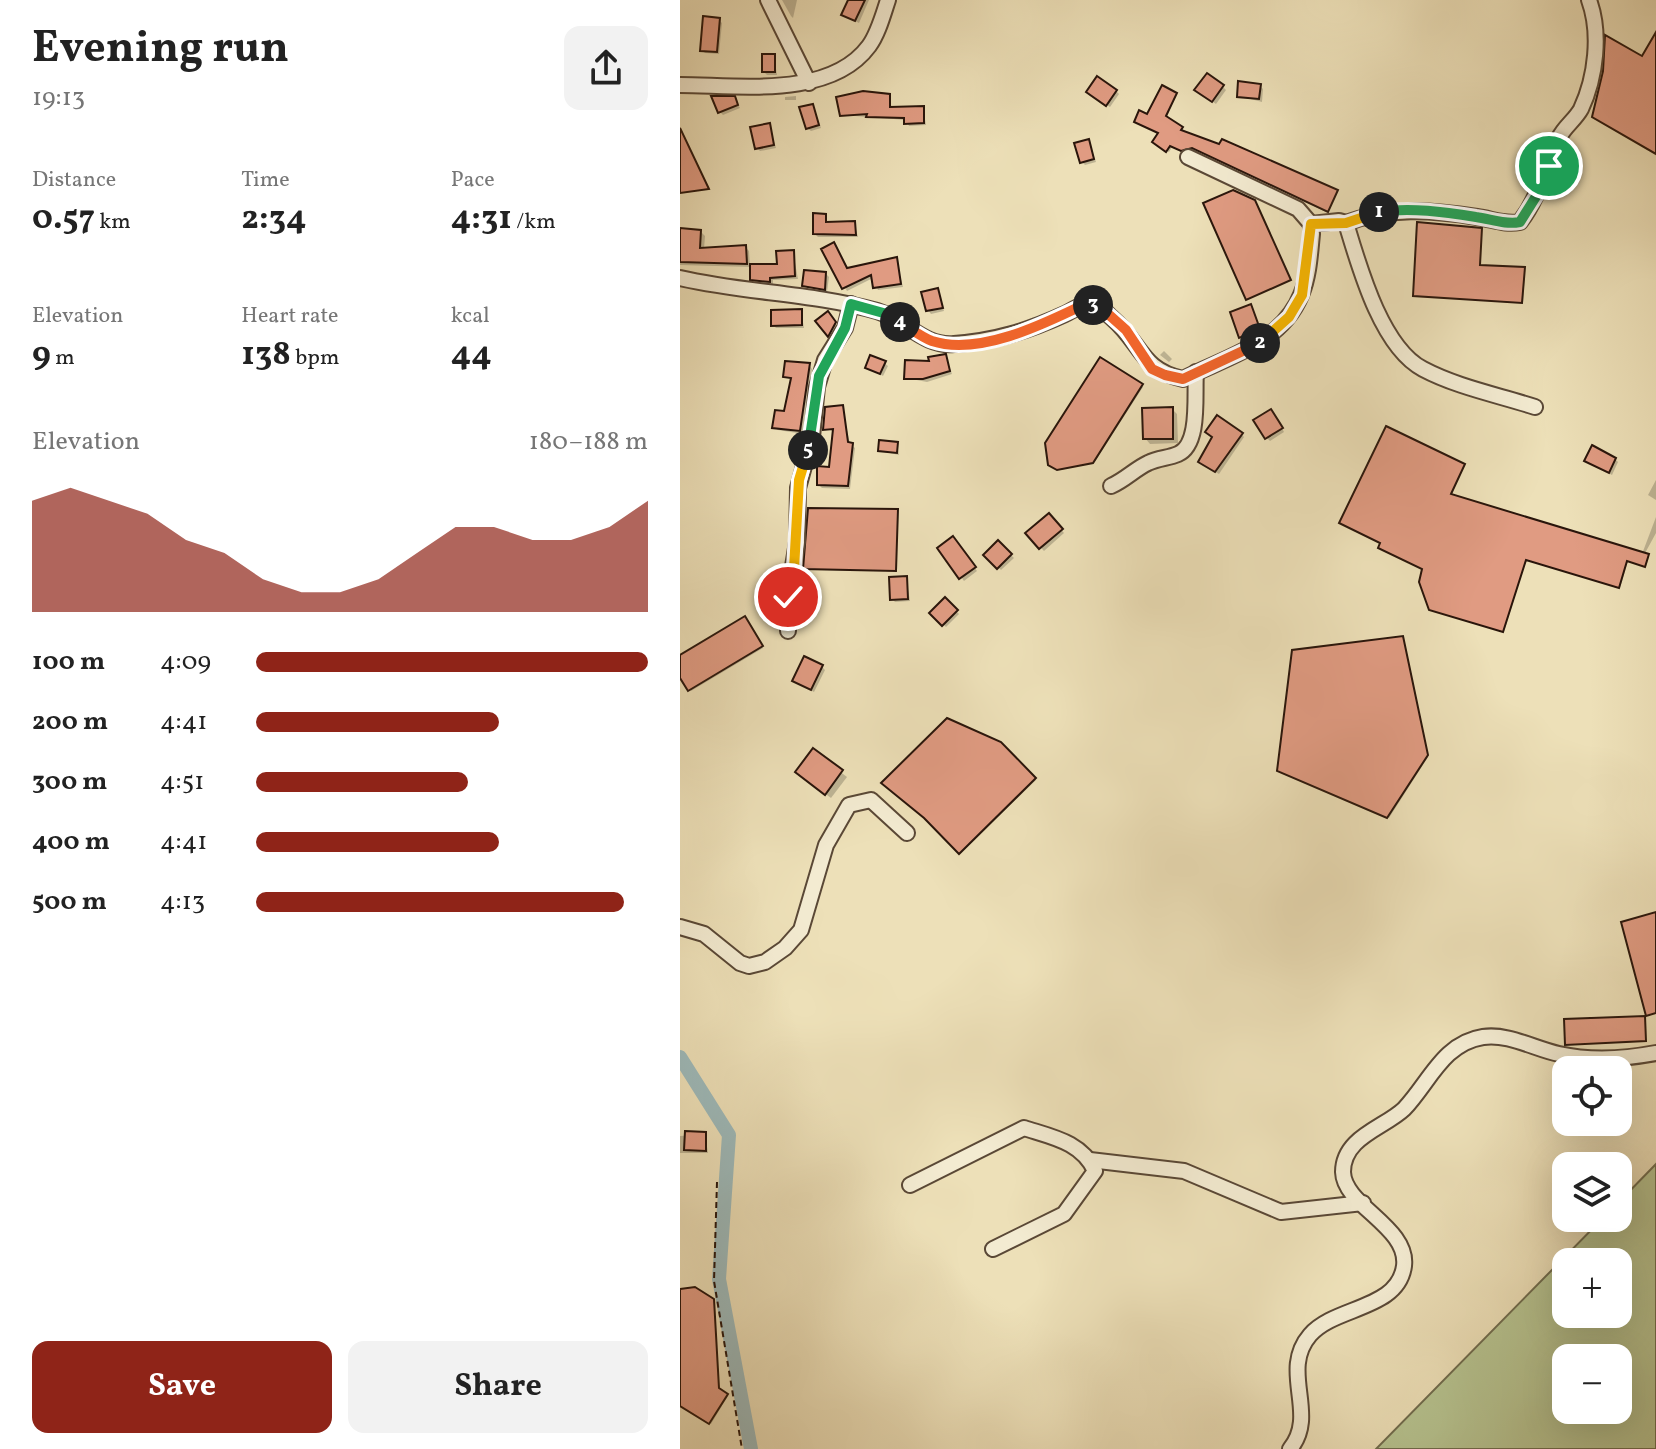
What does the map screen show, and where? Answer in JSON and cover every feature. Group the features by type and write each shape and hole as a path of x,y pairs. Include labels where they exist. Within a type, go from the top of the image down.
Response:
{"street":[{"path":"768,0 809,83"},
{"path":"680,85 809,83 838,74 868,46 888,0"},
{"path":"1311,224 1346,223 1370,214 1413,211 1477,217 1503,223 1520,222 1540,190 1560,135 1580,111 1589,87 1596,34 1589,0"},
{"path":"680,278 726,289 799,294 851,304 887,314 930,340 949,345 999,340 1083,305 1098,305 1126,330 1152,369 1183,379 1257,345 1289,317 1302,295 1311,224 1298,209 1188,157"},
{"path":"1346,223 1373,300 1396,346 1407,357 1421,368 1455,383 1535,407"},
{"path":"788,631 787,605 796,555 798,488 812,437 817,387 825,360 845,328 851,304"},
{"path":"1111,486 1145,464 1180,453 1186,447 1196,414 1193,396 1196,372"},
{"path":"680,927 704,934 740,963 758,965 785,948 801,930 826,845 849,805 871,800 907,833"},
{"path":"1290,1449 1302,1426 1295,1373 1302,1346 1320,1326 1389,1294 1404,1265 1402,1249 1348,1187 1343,1173 1347,1157 1366,1133 1404,1109 1444,1059 1463,1042 1484,1036 1580,1058 1656,1053"},
{"path":"910,1185 1024,1128 1075,1145 1090,1160 1095,1171 1064,1214 993,1249"},
{"path":"1090,1160 1184,1171 1281,1212 1363,1203"}],"path":[{"path":"717,1182 714,1281 742,1449"}],"green space":[{"path":"1656,1164 1656,1449 1376,1449 1552,1270 1552,1328 1632,1328 1632,1248 1574,1248 1589,1232 1632,1232 1632,1189"}],"building":[{"path":"848,0 865,0 855,21 841,15"},
{"path":"703,16 720,18 717,52 700,51"},
{"path":"1656,32 1656,154 1592,117 1603,71 1605,35 1642,56"},
{"path":"762,54 775,54 775,72 762,72"},
{"path":"1207,73 1224,85 1212,102 1194,90"},
{"path":"1097,76 1117,90 1106,106 1086,92"},
{"path":"1238,81 1261,84 1259,99 1237,97"},
{"path":"1162,85 1177,93 1166,116 1183,127 1181,130 1219,144 1222,139 1338,190 1328,212 1192,148 1181,151 1170,146 1166,152 1152,142 1158,133 1134,122 1139,110 1147,114"},
{"path":"863,91 890,94 890,107 924,106 924,123 904,124 904,118 866,117 867,114 840,116 836,97"},
{"path":"711,96 735,96 738,105 718,113"},
{"path":"813,104 819,125 806,129 799,107"},
{"path":"770,123 774,145 755,149 750,127"},
{"path":"680,128 709,189 680,193"},
{"path":"1089,139 1094,159 1080,163 1074,143"},
{"path":"1233,190 1255,200 1291,280 1246,300 1203,203"},
{"path":"813,213 826,214 826,222 855,221 856,235 813,234"},
{"path":"1417,222 1482,228 1480,265 1525,267 1522,303 1413,296"},
{"path":"680,228 701,230 700,248 746,245 747,264 680,262"},
{"path":"834,242 847,268 897,257 901,284 873,288 871,275 842,289 821,249"},
{"path":"794,250 795,276 770,278 770,282 750,280 750,264 777,264 776,251"},
{"path":"804,270 826,272 825,290 802,286"},
{"path":"938,288 943,308 926,311 921,292"},
{"path":"1251,304 1260,329 1239,338 1230,312"},
{"path":"802,309 802,325 771,326 771,310"},
{"path":"828,311 836,322 828,337 815,321"},
{"path":"946,354 950,371 923,379 904,379 905,360 929,361 928,357"},
{"path":"870,355 886,361 880,374 865,368"},
{"path":"1100,357 1143,384 1093,463 1057,470 1048,465 1045,443"},
{"path":"785,361 810,363 800,431 772,428 775,410 784,411 791,378 783,377"},
{"path":"843,405 848,442 853,443 848,486 817,485 817,466 829,467 833,429 823,430 825,407"},
{"path":"1173,407 1173,439 1143,439 1142,408"},
{"path":"1271,409 1283,428 1265,439 1253,420"},
{"path":"1217,415 1243,433 1215,472 1198,462 1212,437 1205,432"},
{"path":"1386,426 1465,464 1451,494 1649,554 1645,567 1627,561 1619,588 1526,560 1503,632 1429,610 1419,582 1422,569 1378,548 1380,543 1339,523"},
{"path":"879,440 898,442 897,453 878,451"},
{"path":"1592,445 1616,458 1609,473 1584,461"},
{"path":"808,508 898,509 896,571 803,569"},
{"path":"1049,513 1063,529 1039,549 1025,533"},
{"path":"953,536 976,567 959,579 937,548"},
{"path":"998,540 1012,554 997,569 983,555"},
{"path":"907,576 908,599 890,600 889,577"},
{"path":"945,597 958,610 942,626 929,613"},
{"path":"745,616 763,646 688,691 680,678 680,655"},
{"path":"1403,636 1428,755 1387,818 1277,771 1292,650"},
{"path":"804,656 823,665 811,690 792,681"},
{"path":"947,718 1001,742 1036,778 959,854 924,818 881,783"},
{"path":"813,748 843,770 825,795 795,772"},
{"path":"1656,912 1656,1013 1646,1016 1621,922"},
{"path":"1645,1016 1646,1041 1565,1045 1564,1019"},
{"path":"685,1131 706,1132 706,1151 684,1150"},
{"path":"695,1287 714,1299 719,1388 728,1394 709,1424 680,1406 680,1289"}],"waterway":[{"path":"680,1057 729,1135 719,1279 751,1449"}],"route":[{"path":"788,597 797,542 799,480 812,437 819,376 845,328 851,304 887,314 930,340 949,345 999,340 1083,305 1098,305 1126,330 1152,369 1183,379 1257,345 1289,317 1302,295 1311,224 1346,223 1385,211 1413,211 1512,224 1520,222 1526,214 1549,166"}]}
